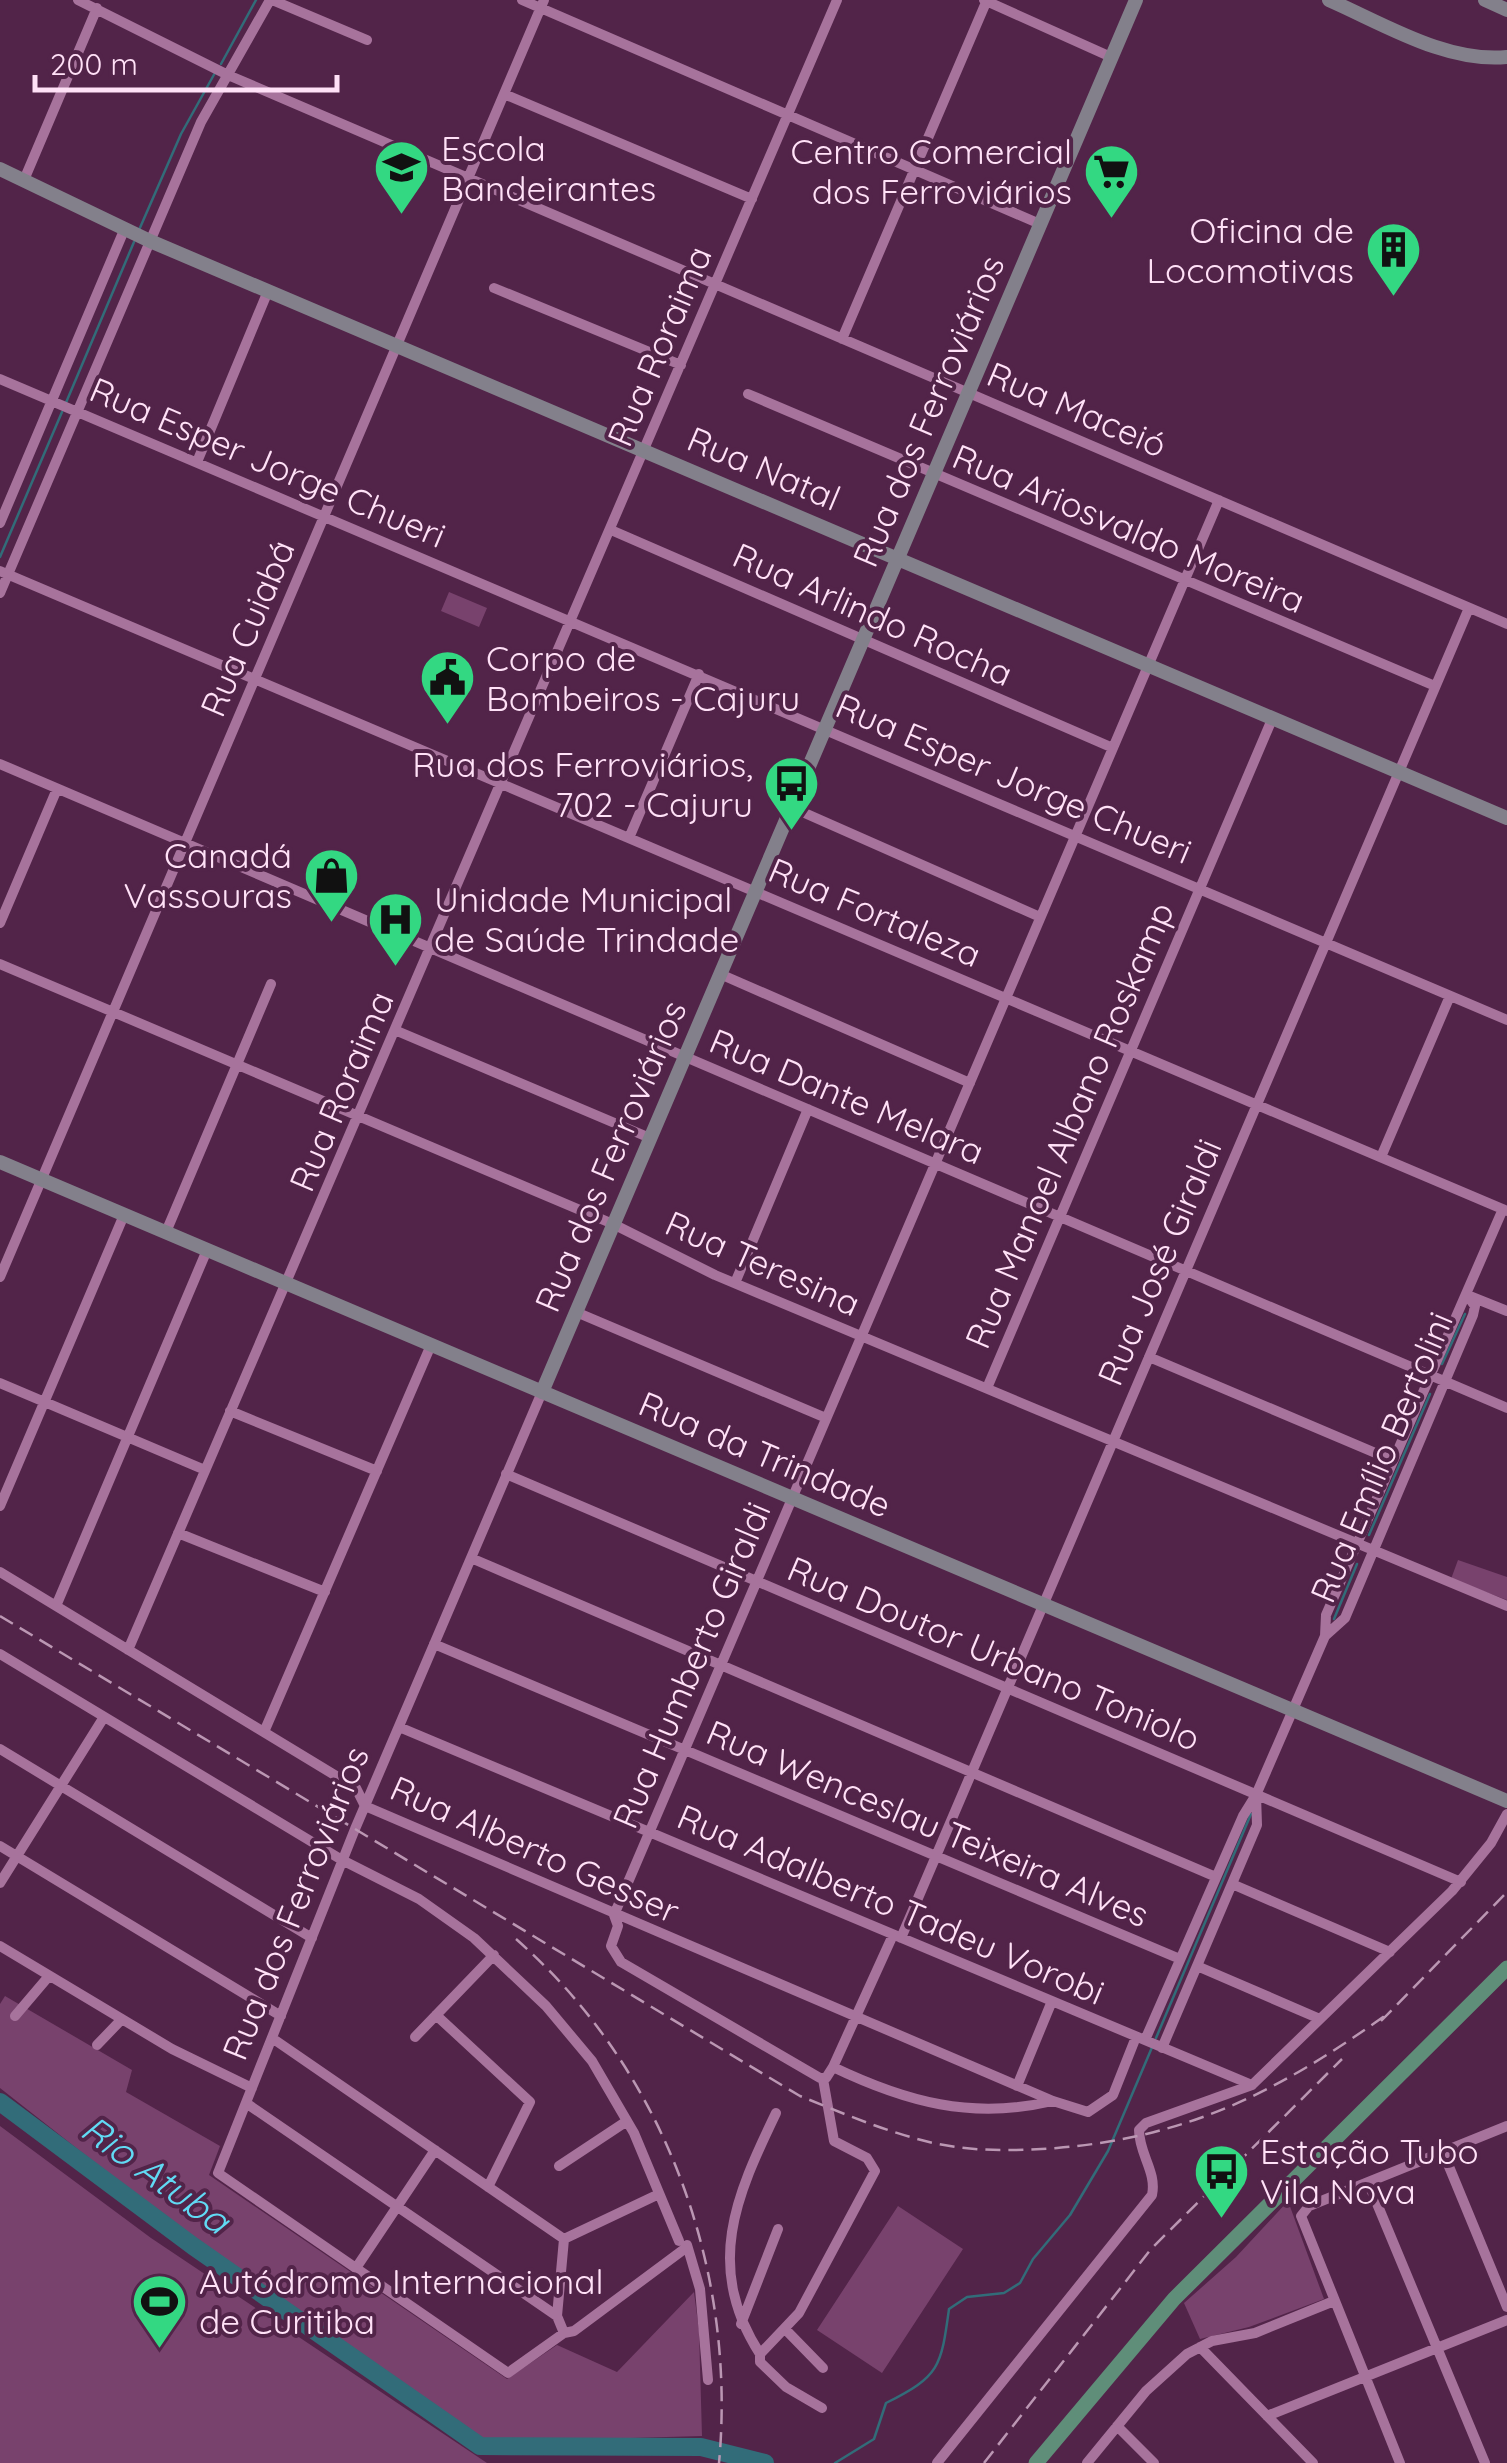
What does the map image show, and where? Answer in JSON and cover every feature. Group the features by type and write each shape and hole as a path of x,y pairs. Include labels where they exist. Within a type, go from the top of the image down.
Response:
{"main road":[{"path":"1036,2463 1186,2286 1507,1968"}],"street":[{"name":"Rua Maceió","path":"78,0 228,75 1507,624"},
{"path":"0,593 4,572 78,412 201,122 271,0 367,40"},
{"path":"522,0 543,4 1040,224"},
{"name":"Rua Roraima","path":"128,1650 280,1294 289,1285 837,0"},
{"path":"842,339 986,0 1111,57"},
{"name":"Rua dos Ferroviários","path":"356,2268 218,2173 398,1727 1136,0"},
{"path":"1329,0 1450,52 1502,56"},
{"path":"1484,0 1507,10"},
{"name":"Rua Cuiabá","path":"0,1277 543,4"},
{"path":"24,180 97,8"},
{"path":"504,94 752,199"},
{"name":"Rua Natal","path":"0,169 150,241 1507,818"},
{"path":"0,523 125,228"},
{"path":"494,288 681,365"},
{"path":"197,462 268,291"},
{"name":"Rua Esper Jorge Chueri","path":"0,379 1507,1020"},
{"name":"Rua Ariosvaldo Moreira","path":"748,394 1435,686"},
{"name":"Rua Humberto Giraldi","path":"614,1914 1218,500"},
{"name":"Rua Arlindo Rocha","path":"611,530 1112,748"},
{"name":"Rua Fortaleza","path":"4,572 1505,1210"},
{"name":"Rua José Giraldi","path":"823,2079 833,2067 936,1856 1469,608"},
{"path":"629,838 699,674"},
{"name":"Rua Manoel Albano Roskamp","path":"987,1388 1273,717"},
{"name":"Rua Dante Melara","path":"0,764 1507,1408"},
{"path":"0,923 57,789"},
{"path":"791,807 1040,917"},
{"name":"Rua Teresina","path":"0,964 613,1224 735,1283 1507,1606"},
{"path":"720,974 970,1083"},
{"path":"166,1232 272,984"},
{"path":"1381,1157 1450,996"},
{"path":"397,1031 650,1138"},
{"path":"735,1283 808,1110"},
{"name":"Rua da Trindade","path":"0,1162 1507,1801"},
{"name":"Rua Emílio Bertolini","path":"1084,2112 1110,2098 1180,1959 1293,1710 1325,1636 1326,1614 1356,1543 1505,1210"},
{"path":"0,1506 124,1215"},
{"path":"56,1606 207,1250"},
{"path":"1468,1295 1507,1311"},
{"name":"Rua Emílio Bertolini","path":"1325,1636 1345,1618 1445,1382 1474,1310 1468,1295"},
{"path":"576,1312 826,1418"},
{"path":"264,1732 431,1345"},
{"path":"1148,1356 1392,1460"},
{"path":"0,1383 205,1470"},
{"path":"230,1411 377,1471"},
{"name":"Rua Doutor Urbano Toniolo","path":"506,1474 1461,1882"},
{"path":"178,1533 325,1592"},
{"path":"471,1558 1216,1877"},
{"name":"Rua Alberto Gesser","path":"0,1572 356,1788 365,1806 854,2018 1084,2112"},
{"name":"Rua Wenceslau Teixeira Alves","path":"434,1644 1180,1959"},
{"path":"0,1654 342,1860 430,1906 494,1956 576,2040 627,2121 683,2246 700,2290 708,2380"},
{"path":"0,1882 104,1717"},
{"name":"Rua Adalberto Tadeu Vorobi","path":"398,1727 1252,2085"},
{"path":"0,1749 312,1938"},
{"name":"Rua Emílio Bertolini","path":"1162,2048 1260,1816 1256,1794"},
{"path":"936,2463 1152,2195 1155,2182 1143,2158 1139,2130 1146,2123 1252,2085 1461,1882 1507,1814"},
{"path":"0,1846 281,2016"},
{"path":"1232,1884 1390,1952"},
{"path":"614,1914 618,1926 611,1946 621,1962 823,2079 834,2141 867,2158 875,2171 786,2330 760,2354"},
{"path":"0,1946 122,2019 252,2088"},
{"path":"416,2037 494,1956"},
{"path":"1197,1966 1320,2019"},
{"path":"15,2016 50,1976"},
{"path":"1016,2086 1052,2002"},
{"path":"436,2015 530,2102 488,2187"},
{"path":"97,2046 122,2019"},
{"path":"272,2038 564,2239"},
{"path":"833,2067 887,2092 936,2107 1000,2109 1053,2101"},
{"path":"246,2103 557,2316"},
{"path":"776,2112 744,2180 730,2227 741,2324 760,2354 760,2362 786,2387 822,2408"},
{"path":"559,2166 627,2121"},
{"path":"1400,2463 1302,2220 1303,2211 1507,2126"},
{"path":"435,2150 356,2268 508,2373 574,2331 683,2246"},
{"path":"1443,2152 1507,2306"},
{"path":"1368,2182 1486,2463"},
{"path":"564,2239 659,2194"},
{"path":"741,2324 778,2229"},
{"path":"564,2239 557,2316 564,2334"},
{"path":"1087,2463 1159,2377 1200,2347 1255,2333 1334,2300"},
{"path":"1267,2416 1507,2320"},
{"path":"786,2330 823,2368"},
{"path":"1200,2347 1313,2463"},
{"path":"1117,2426 1154,2463"}],"shaded area":[{"path":"449,592 487,608 479,627 441,611"},
{"path":"1458,1560 1507,1577 1507,1600 1451,1579"},
{"path":"5,1996 132,2070 126,2092 220,2146 209,2175 507,2379 557,2345 617,2372 694,2292 702,2436 488,2442 187,2235 0,2088 0,2004"},
{"name":"Autódromo Internacional de Curitiba","path":"0,2126 151,2238 487,2463 0,2463"},
{"path":"1288,2201 1324,2299 1249,2327 1200,2339 1184,2303 1236,2257"},
{"path":"898,2206 963,2249 882,2373 817,2330"}],"waterway":[{"path":"221,64 256,0"},
{"path":"139,230 181,134 216,71"},
{"path":"65,405 134,242"},
{"path":"0,557 62,412"},
{"path":"1442,1364 1465,1314"},
{"path":"1369,1535 1430,1394"},
{"path":"1334,1619 1357,1564"},
{"path":"1156,2038 1251,1814"},
{"path":"835,2463 874,2439 886,2403 917,2385 935,2368 949,2309 967,2297 1004,2293 1020,2283 1033,2259 1070,2215 1108,2151 1153,2045"},
{"name":"Rio Atuba","path":"0,2102 193,2246 480,2446 701,2447 765,2463"}],"railway":[{"path":"0,1616 800,2096 912,2138 961,2148 1009,2150 1057,2148 1151,2133 1234,2105 1273,2086 1390,2012"},
{"path":"1381,2021 1507,1892"},
{"path":"516,1939 568,1991 613,2048 650,2111 680,2177 702,2246 716,2317 722,2390 719,2463"},
{"path":"984,2463 1151,2249 1342,2059"}],"place":[{"name":"Escola Bandeirantes","path":"402,217"},
{"name":"Centro Comercial dos Ferroviários","path":"1111,220"},
{"name":"Oficina de Locomotivas","path":"1393,299"},
{"name":"Corpo de Bombeiros - Cajuru","path":"447,727"},
{"name":"Rua dos Ferroviários, 702 - Cajuru","path":"792,833"},
{"name":"Canadá Vassouras","path":"331,924"},
{"name":"Unidade Municipal de Saúde Trindade","path":"395,968"},
{"name":"Estação Tubo Vila Nova","path":"1221,2220"},
{"name":"Autódromo Internacional de Curitiba","path":"160,2350"}]}
